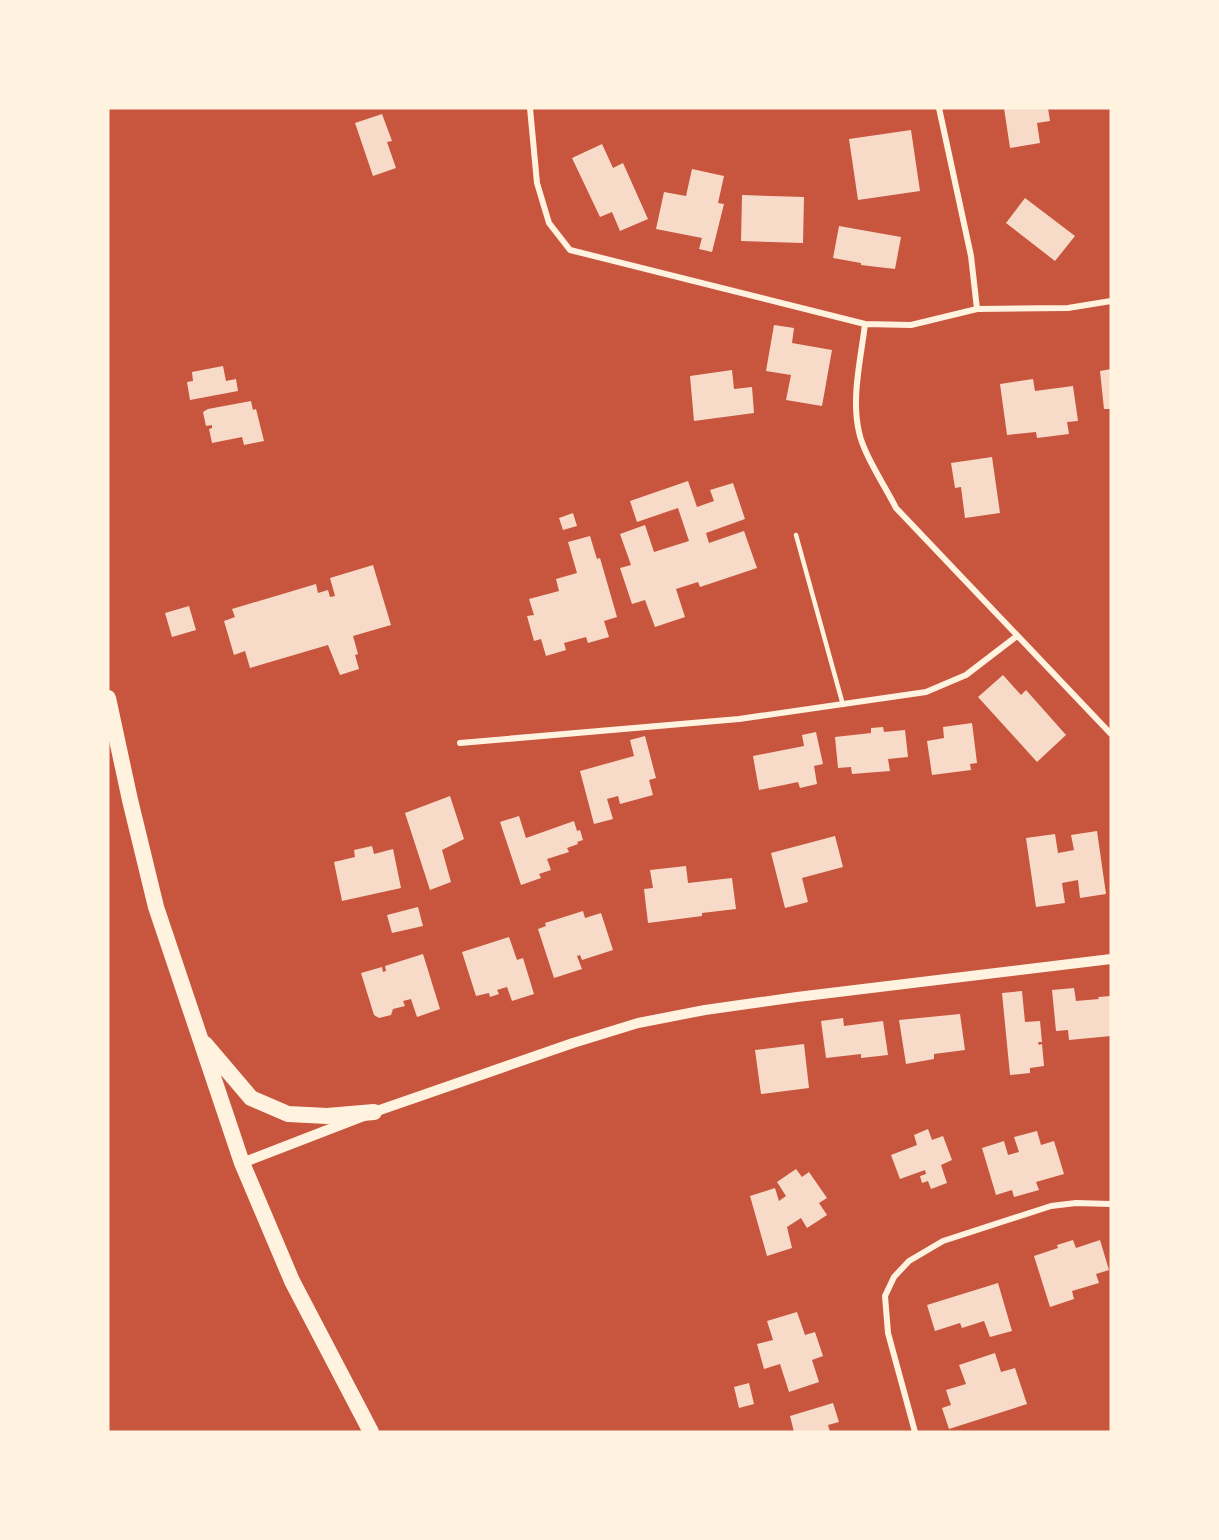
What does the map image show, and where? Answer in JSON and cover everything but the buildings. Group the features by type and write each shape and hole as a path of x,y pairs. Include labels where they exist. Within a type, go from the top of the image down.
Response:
{"highway":[{"path":"108,698 156,907 242,1163 292,1281 371,1432"},
{"path":"198,1037 251,1098 288,1114 327,1116 374,1112"}],"street":[{"path":"530,108 537,183 549,223 570,250 865,324 911,325 977,309 1068,308 1111,302"},
{"path":"939,108 971,256 977,309"},
{"path":"865,324 857,414 859,433 896,508 1111,734"},
{"path":"460,743 740,718 926,692 966,675 1017,636"},
{"path":"242,1163 374,1112 573,1043 638,1023 705,1010 797,997 1111,959"},
{"path":"915,1432 888,1333 885,1296 894,1276 909,1261 942,1241 1051,1206 1076,1203 1111,1204"}],"lane":[{"path":"796,535 843,705"}]}
